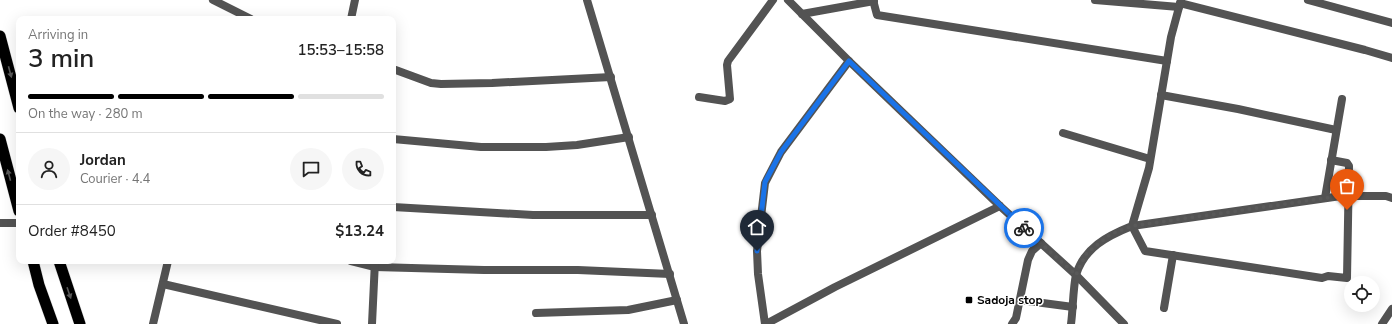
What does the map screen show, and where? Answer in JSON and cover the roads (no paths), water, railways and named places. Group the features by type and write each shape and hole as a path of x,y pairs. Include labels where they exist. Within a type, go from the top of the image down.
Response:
{"highway":[{"path":"0,36 16,97"},
{"path":"0,139 16,200"},
{"path":"34,264 39,285 53,324"},
{"path":"61,264 80,324"}],"street":[{"path":"213,0 245,16"},
{"path":"352,16 355,0"},
{"path":"588,0 684,324"},
{"path":"699,97 725,100 730,99 727,65 728,61 773,0"},
{"path":"788,0 849,61 1000,206 1076,275 1124,324"},
{"path":"802,14 873,0 877,15 952,28 1043,40 1167,61"},
{"path":"1095,0 1180,4 1392,58"},
{"path":"1308,0 1392,23"},
{"path":"1180,4 1171,37 1149,168 1132,226 1145,252 1322,278 1328,276 1347,278 1347,196 1349,166 1347,163 1331,160"},
{"path":"849,61 781,152 765,182 757,251 758,274 765,324 835,286 1000,206"},
{"path":"396,70 431,83 441,84 611,77"},
{"path":"1161,95 1238,109 1336,130"},
{"path":"1325,198 1342,99"},
{"path":"1063,133 1150,159"},
{"path":"396,139 481,147 578,145 629,138"},
{"path":"1072,324 1076,275 1086,254 1111,234 1132,226 1325,198 1347,196 1386,196 1392,198"},
{"path":"396,207 533,215 652,215"},
{"path":"0,223 16,223"},
{"path":"1012,324 1016,318 1028,260 1032,251 1041,243"},
{"path":"1164,308 1173,255"},
{"path":"153,324 167,264"},
{"path":"372,324 375,264 484,270 578,270 670,274"},
{"path":"163,284 337,324"},
{"path":"536,313 628,310 677,300"},
{"path":"1020,300 1073,307"},
{"path":"1382,324 1392,309"}],"place":[{"name":"Sadoja stop","path":"969,300"}]}
